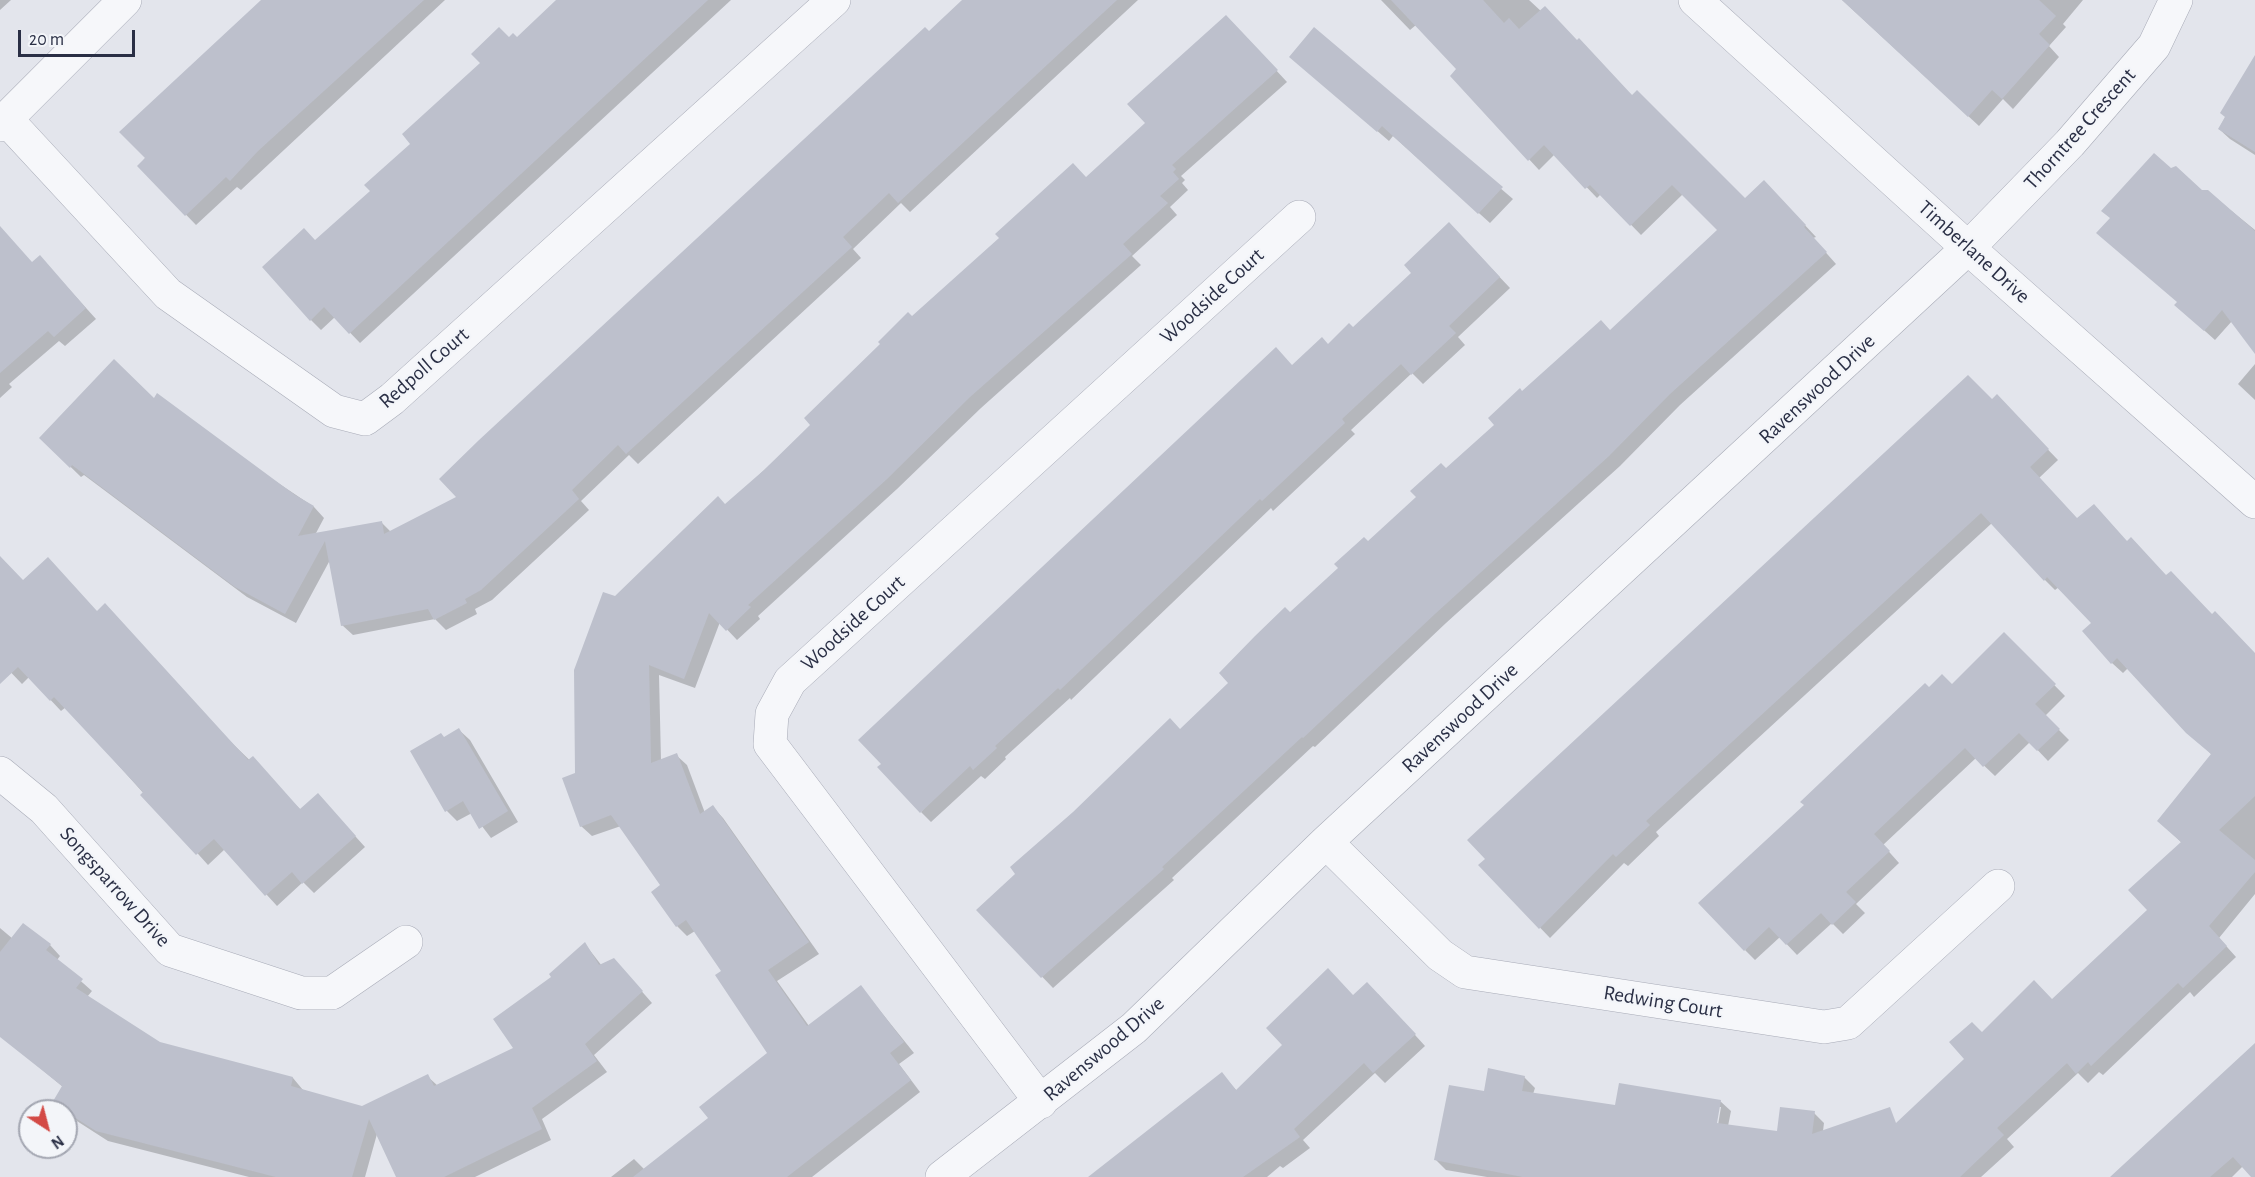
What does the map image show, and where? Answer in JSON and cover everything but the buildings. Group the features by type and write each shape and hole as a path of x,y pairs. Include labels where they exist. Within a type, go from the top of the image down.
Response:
{"street":[{"path":"3,122 125,0"},
{"name":"Redpoll Court","path":"3,122 168,294 334,411 364,418 392,399 834,0"},
{"name":"Timberlane Drive","path":"1695,0 1968,248 2255,502"},
{"name":"Thorntree Crescent","path":"1968,248 2070,143 2154,46 2176,0"},
{"name":"Woodside Court","path":"1041,1102 770,744 772,714 790,681 1299,217"},
{"name":"Ravenswood Drive","path":"942,1177 1134,1028 1326,842 1968,248"},
{"name":"Songsparrow Drive","path":"0,773 44,809 170,950 301,993 332,993 406,942"},
{"name":"Redwing Court","path":"1326,842 1440,956 1465,972 1824,1027 1848,1023 1998,886"}]}
